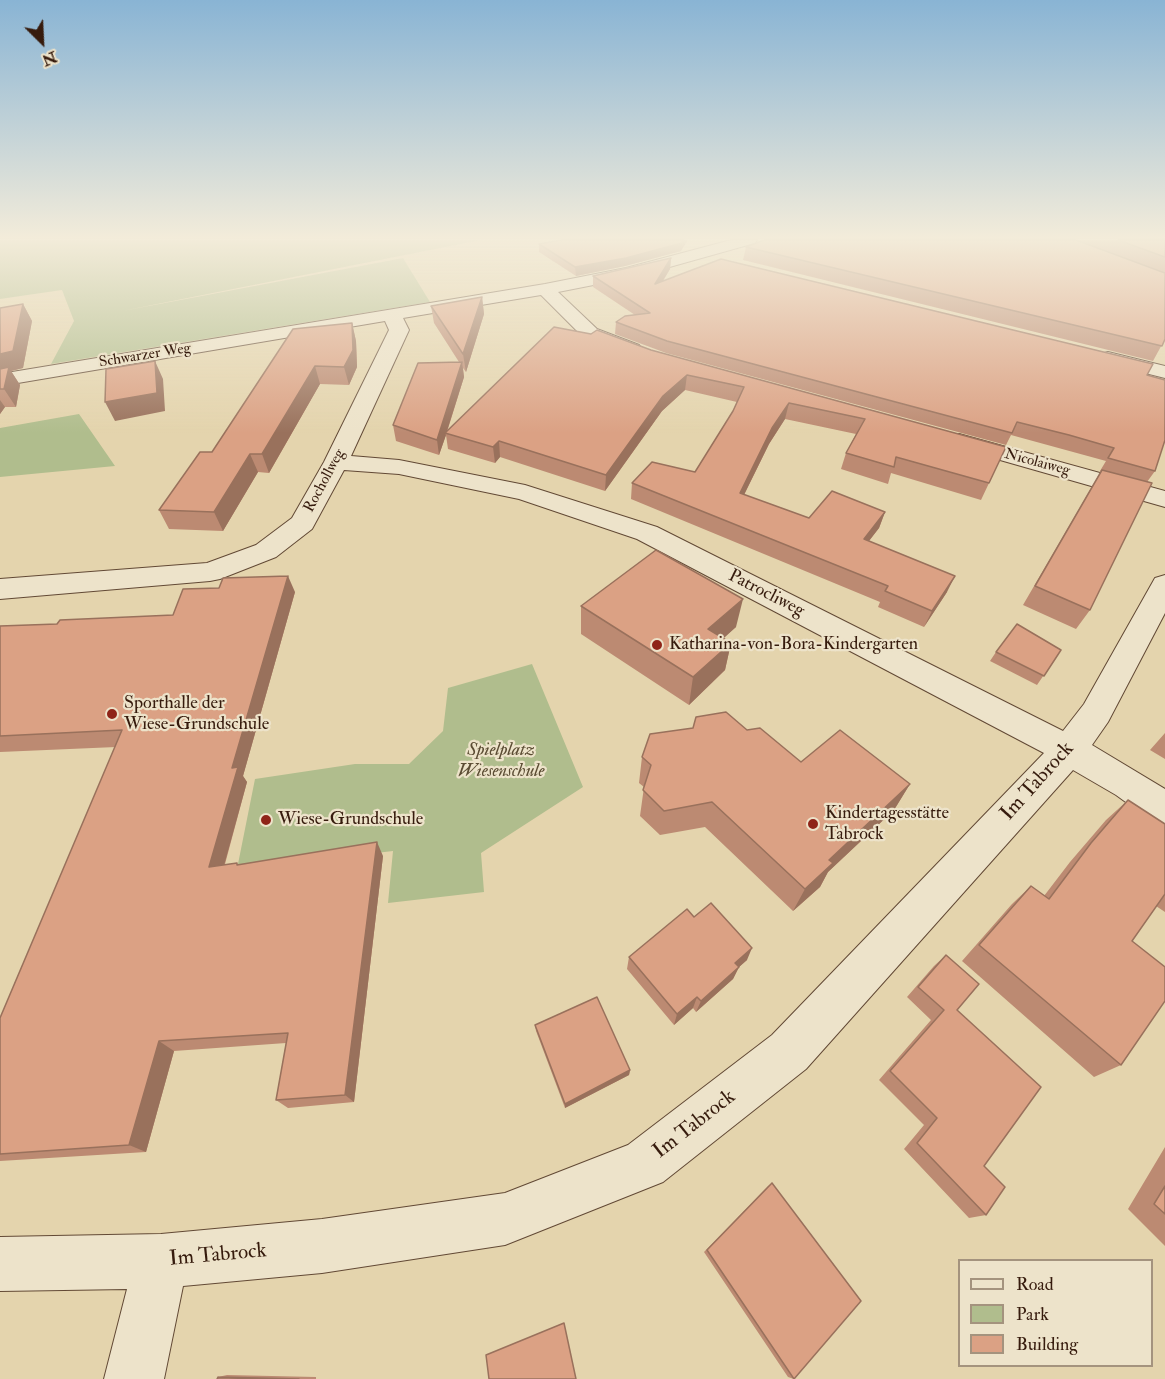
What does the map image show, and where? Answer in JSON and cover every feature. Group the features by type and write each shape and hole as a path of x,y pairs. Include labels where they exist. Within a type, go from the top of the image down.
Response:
{"street":[{"name":"Schwarzer Weg","path":"0,380 455,304"},
{"path":"561,304 590,333 648,355"},
{"name":"Rochollweg","path":"0,589 210,572 266,551 303,523 336,462 399,330 392,315"},
{"path":"1086,353 1165,372"},
{"name":"Nicolaiweg","path":"936,435 1165,499"},
{"name":"Patrocliweg","path":"336,462 399,467 525,493 647,533 1069,750 1129,784 1165,808"},
{"name":"Im Tabrock","path":"0,1264 161,1261 322,1246 505,1220 645,1164 789,1052 1069,750 1096,712 1165,585"},
{"path":"134,1379 161,1261"}],"green space":[{"path":"68,304 156,304 122,311 157,304 416,304 51,364 74,321"},
{"path":"79,414 115,466 0,477 0,428"},
{"name":"Spielplatz Wiesenschule","path":"532,664 583,787 481,853 484,892 388,903 393,851 237,869 255,779 355,764 409,764 443,731 448,688"}],"building":[{"path":"23,304 13,351 0,354 0,308"},
{"path":"480,304 463,354 431,306"},
{"path":"637,304 908,304 1153,364 1147,375 1165,380 1165,440 1155,471 1108,458 1114,448 1069,435 1017,422 1012,433 667,341 616,322 625,316 650,313"},
{"path":"987,304 1165,304 1165,339 1162,346"},
{"path":"352,323 353,350 344,367 315,366 262,454 250,454 214,512 159,510 200,452 212,452 293,329"},
{"path":"554,327 591,334 597,330 651,350 1006,447 989,483 896,457 894,467 846,453 865,419 789,403 772,428 740,493 809,518 832,491 885,512 864,539 955,576 932,611 885,591 888,586 632,483 652,462 695,472 733,411 744,387 687,375 663,396 606,475 499,441 493,447 445,433"},
{"path":"155,361 157,393 105,402 106,369"},
{"path":"462,362 437,440 393,425 418,363"},
{"path":"9,367 4,389 0,389 0,369"},
{"path":"1102,470 1152,483 1090,610 1035,586"},
{"path":"656,550 743,599 708,629 731,643 693,677 581,606"},
{"path":"288,576 232,768 238,767 209,867 237,863 237,865 377,842 345,1095 276,1100 288,1033 159,1041 129,1145 0,1154 0,1018 122,730 0,736 0,626 57,624 60,620 173,615 183,589 219,588 223,578"},
{"path":"1017,624 1061,650 1044,676 996,652"},
{"name":"Kindertagesstätte Tabrock","path":"726,712 747,730 760,728 801,762 840,730 910,784 829,860 833,863 805,889 712,802 664,811 643,790 651,765 642,757 650,734 693,728 696,717"},
{"path":"1128,800 1165,824 1165,894 1132,941 1165,967 1165,1001 1121,1065 979,945 1031,886 1049,899 1091,843"},
{"path":"711,903 752,948 735,963 739,967 701,1001 697,997 677,1014 629,957 687,909 694,917"},
{"path":"946,955 979,984 957,1010 1041,1087 984,1166 1005,1187 986,1215 917,1143 937,1118 890,1071 944,1010 918,987"},
{"path":"597,997 630,1070 565,1104 535,1025"},
{"path":"772,1183 861,1301 794,1379 707,1250"},
{"path":"1165,1186 1165,1214 1154,1204"},
{"path":"564,1323 576,1379 489,1379 486,1355"},
{"path":"218,1377 299,1379 217,1379"}],"place":[{"name":"Katharina-von-Bora-Kindergarten","path":"657,645"},
{"name":"Sporthalle der Wiese-Grundschule","path":"112,714"},
{"name":"Wiese-Grundschule","path":"266,820"},
{"name":"Kindertagesstätte Tabrock","path":"813,824"}]}
